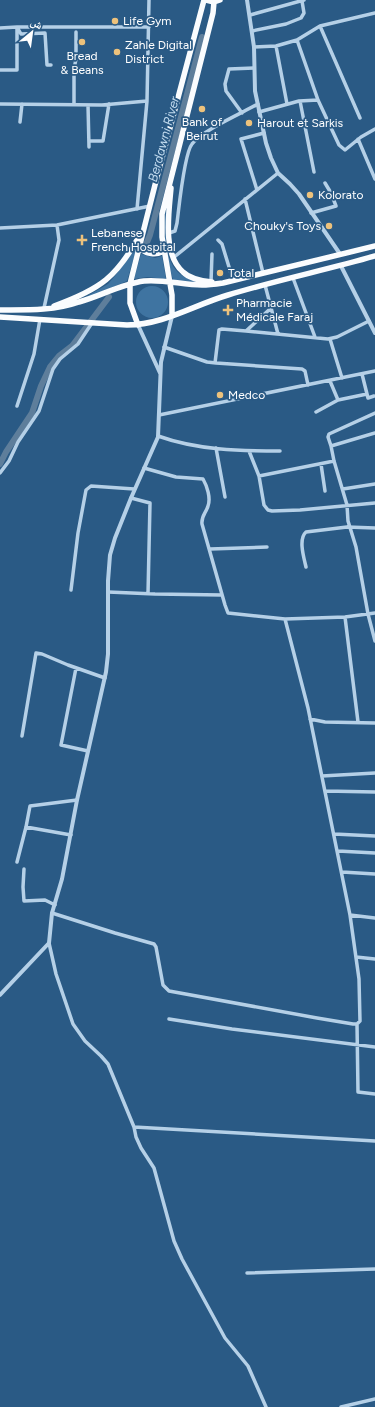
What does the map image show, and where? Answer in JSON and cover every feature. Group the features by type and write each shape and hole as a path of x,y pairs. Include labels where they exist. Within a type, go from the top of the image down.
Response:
{"highway":[{"path":"138,325 130,304 130,284 177,99 205,0 217,1 161,221 164,251 173,301 172,316"},
{"path":"202,10 208,9 213,13"},
{"path":"171,177 169,243 173,258 178,267 185,274 193,278 211,282 232,281"},
{"path":"46,308 93,290 111,276 130,252 146,222"},
{"path":"0,310 46,308 78,303 130,284 145,281 204,285 232,281 375,246"},
{"path":"140,248 147,253 153,254 164,251"},
{"path":"350,252 354,262"},
{"path":"0,317 138,325 172,316 212,300 375,256"},
{"path":"328,258 330,269"}],"street":[{"path":"138,209 147,101 149,0"},
{"path":"247,0 254,46 255,91 271,158 278,173 290,184 340,254"},
{"path":"250,15 303,0 304,13 301,18 286,24 252,31"},
{"path":"254,46 276,46 297,40 320,26 375,13"},
{"path":"320,26 360,118"},
{"path":"17,27 22,34 46,33 47,65 51,65"},
{"path":"0,70 17,70 17,27"},
{"path":"0,28 149,27"},
{"path":"74,105 76,32"},
{"path":"297,40 318,100 335,138 344,150 358,138 375,129"},
{"path":"276,46 287,104"},
{"path":"242,113 238,109 233,99 226,92 225,84 229,69 254,68"},
{"path":"260,112 300,101 318,100"},
{"path":"0,104 88,105 147,101"},
{"path":"300,101 314,172"},
{"path":"20,122 22,104"},
{"path":"89,141 103,141 109,104"},
{"path":"169,233 175,231 177,223 184,173 190,146 210,130 258,104"},
{"path":"88,105 89,147"},
{"path":"257,190 241,139 264,133"},
{"path":"358,138 375,179"},
{"path":"173,258 278,173"},
{"path":"311,213 336,206 325,183"},
{"path":"245,199 263,274"},
{"path":"0,228 57,225 150,206"},
{"path":"138,209 148,214"},
{"path":"46,308 59,240 57,225"},
{"path":"218,240 222,244 232,281"},
{"path":"211,282 212,254"},
{"path":"341,266 375,334"},
{"path":"293,278 315,337"},
{"path":"265,285 270,309 278,334"},
{"path":"246,331 270,309"},
{"path":"172,316 164,347 160,373 160,415 158,436 134,489 112,548 109,562 108,654 105,678 77,800 62,879 52,913 49,943 56,974 73,1024 85,1041 108,1064 134,1126 136,1137 154,1168 174,1241 182,1259 225,1338 250,1370 266,1407"},
{"path":"17,406 34,354 40,319"},
{"path":"215,363 220,330 222,329 330,339 337,337 369,320"},
{"path":"0,473 18,442 39,412 53,369 57,362 78,344 92,323"},
{"path":"138,325 160,373"},
{"path":"330,339 342,378"},
{"path":"164,347 207,362 302,369 305,371 308,385"},
{"path":"160,415 375,371"},
{"path":"362,374 368,398 374,396"},
{"path":"330,381 338,400"},
{"path":"316,412 338,400 367,394"},
{"path":"375,413 329,434 328,436 347,505 348,521 356,547 368,614 375,640"},
{"path":"331,446 375,433"},
{"path":"158,436 186,445 249,451 280,451"},
{"path":"216,448 225,497"},
{"path":"249,451 259,476 264,505 270,511 300,510 375,503"},
{"path":"259,476 334,461"},
{"path":"321,464 325,491"},
{"path":"144,468 176,477 203,479 209,502 203,515 202,524 226,610 230,614 285,619 344,617 375,613"},
{"path":"343,489 375,484"},
{"path":"71,590 78,533 86,490 91,486 134,489"},
{"path":"131,498 150,503 148,594"},
{"path":"306,567 302,539 303,534 310,531 350,527 375,528"},
{"path":"210,549 267,547"},
{"path":"108,592 222,595"},
{"path":"344,617 358,722"},
{"path":"285,619 310,719 350,915 356,957 360,1010 360,1020 357,1024 358,1092 375,1094"},
{"path":"22,736 35,654 42,654 105,678"},
{"path":"76,668 61,744 62,746 88,751"},
{"path":"310,719 325,722 375,723"},
{"path":"322,776 375,773"},
{"path":"326,792 375,792"},
{"path":"17,862 30,806 77,800"},
{"path":"26,827 70,835"},
{"path":"334,834 375,836"},
{"path":"338,852 375,853"},
{"path":"24,869 24,901 45,900 55,905"},
{"path":"342,872 375,874"},
{"path":"52,913 154,944 156,947 163,985 169,991 357,1024"},
{"path":"350,915 375,918"},
{"path":"0,996 49,943"},
{"path":"356,957 375,959"},
{"path":"169,1019 357,1046 375,1047"},
{"path":"134,1126 375,1142"},
{"path":"247,1273 375,1269"},
{"path":"341,1407 375,1399"}],"shaded area":[{"path":"167,204 166,241 170,259 180,274 200,284 173,280 168,261 164,234"},
{"path":"137,247 127,281 77,302 108,284"},
{"path":"141,254 155,258 162,256 166,279 147,277 134,279"},
{"path":"152,286 158,287 165,293 168,302 167,308 161,315 152,318 146,317 139,311 136,302 137,296 143,289"}],"waterway":[{"name":"Berdawni River","path":"145,247 150,235 202,37"},
{"name":"Berdawni River","path":"0,464 6,452 32,413 41,386 50,367 59,356 72,346 109,297"}],"place":[{"name":"Life Gym","path":"115,21"},
{"name":"Bread & Beans","path":"82,42"},
{"name":"Zahle Digital District","path":"117,52"},
{"name":"Bank of Beirut","path":"202,109"},
{"name":"Harout et Sarkis","path":"249,123"},
{"name":"Kolorato","path":"310,195"},
{"name":"Chouky's Toys","path":"329,226"},
{"name":"Lebanese French Hospital","path":"82,240"},
{"name":"Total","path":"220,273"},
{"name":"Pharmacie Médicale Faraj","path":"228,310"},
{"name":"Medco","path":"220,395"}]}
